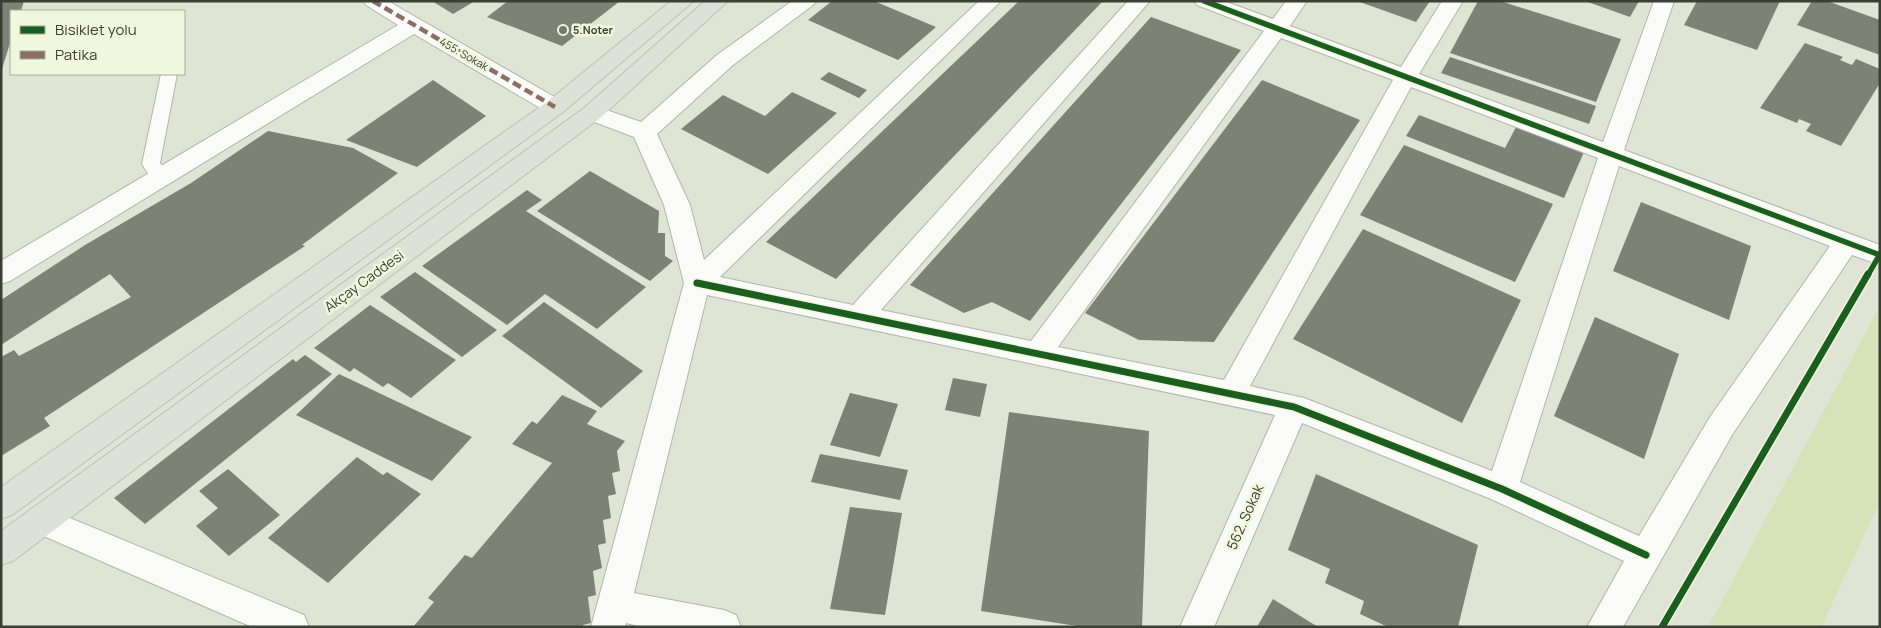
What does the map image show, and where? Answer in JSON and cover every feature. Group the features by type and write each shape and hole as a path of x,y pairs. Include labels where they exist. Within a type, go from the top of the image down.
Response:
{"main road":[{"path":"1,505 555,107 684,1"},
{"name":"Akçay Caddesi","path":"1,550 592,113 718,1"}],"street":[{"name":"455. Sokak","path":"372,1 555,107"},
{"path":"644,132 726,60 806,1"},
{"path":"696,283 991,1"},
{"path":"859,317 1140,1"},
{"path":"1204,1 1880,255"},
{"path":"1037,354 1297,1"},
{"path":"1231,394 1406,76 1453,1"},
{"path":"1502,489 1611,154 1664,1"},
{"path":"1,274 413,25"},
{"path":"592,113 644,132 677,206 696,283 612,616 724,627"},
{"path":"1604,627 1721,426 1847,242"},
{"path":"696,283 1294,407 1502,489 1646,555"},
{"name":"562. Sokak","path":"1197,627 1294,407"},
{"path":"41,520 292,627"}],"lane":[{"path":"162,177 150,164 169,75"}],"green space":[{"path":"1880,306 1880,501 1821,627 1708,627"}],"building":[{"path":"1,1 24,1 21,10 10,10 10,43 2,69"},
{"path":"432,1 475,1 453,14"},
{"path":"508,1 620,1 562,46 487,17"},
{"path":"832,1 874,1 936,27 898,60 808,20"},
{"path":"1019,1 1103,1 836,279 766,242"},
{"path":"1357,1 1430,1 1416,22"},
{"path":"1478,1 1500,1 1621,39 1596,102 1450,53"},
{"path":"1585,1 1639,1 1630,17"},
{"path":"1697,1 1780,1 1757,50 1684,25"},
{"path":"1812,1 1827,1 1880,20 1880,55 1797,25"},
{"path":"1151,17 1241,50 1030,321 992,302 964,313 910,285"},
{"path":"1805,43 1843,57 1840,60 1852,65 1856,59 1880,69 1880,83 1841,146 1806,131 1811,124 1799,119 1797,123 1760,108"},
{"path":"1450,57 1596,106 1589,124 1441,73"},
{"path":"829,72 867,90 859,98 820,79"},
{"path":"433,80 486,116 417,167 346,140"},
{"path":"1262,80 1360,120 1214,342 1139,340 1085,313"},
{"path":"792,92 837,113 768,174 681,129 723,95 765,116"},
{"path":"1419,115 1505,148 1516,127 1584,152 1564,198 1406,136"},
{"path":"268,131 353,148 398,173 302,245 305,246 44,418 50,426 1,456 1,357 14,350 19,356 131,297 110,274 1,345 1,300 85,245 191,183"},
{"path":"1404,145 1553,204 1515,282 1360,215"},
{"path":"590,171 659,211 658,233 665,233 665,256 673,261 650,281 537,211"},
{"path":"527,190 542,200 526,211 646,287 597,329 545,294 507,325 422,266"},
{"path":"1641,202 1751,246 1729,320 1613,271"},
{"path":"1363,229 1521,300 1462,423 1293,339"},
{"path":"415,272 497,330 462,357 380,297"},
{"path":"544,302 643,371 601,408 502,336"},
{"path":"370,305 456,360 411,398 388,383 383,387 354,368 350,372 314,348"},
{"path":"1595,317 1679,354 1644,459 1554,416"},
{"path":"305,355 332,374 145,524 114,498 293,359 296,362"},
{"path":"339,374 472,437 432,481 296,415"},
{"path":"953,378 987,384 980,417 945,410"},
{"path":"850,393 898,404 880,457 830,445"},
{"path":"562,395 597,411 587,424 625,441 617,451 620,471 612,473 616,494 608,496 611,518 603,520 606,543 598,545 602,568 593,571 596,595 588,597 591,623 583,625 583,627 413,627 434,602 428,598 465,555 472,558 552,463 512,444 532,421 537,424"},
{"path":"1009,412 1149,431 1142,627 1083,627 981,611"},
{"path":"820,454 908,470 900,500 811,482"},
{"path":"357,457 383,475 387,472 421,494 328,583 268,538"},
{"path":"228,469 280,515 229,556 196,526 218,508 199,491"},
{"path":"1316,474 1478,545 1458,627 1388,627 1360,614 1364,601 1325,583 1330,569 1288,550"},
{"path":"850,507 902,513 885,615 830,609"},
{"path":"1273,599 1318,627 1257,627"}],"marked path":[{"path":"373,1 555,107"}],"cycle path":[{"path":"1204,1 1880,255"},
{"path":"1662,627 1880,254"},
{"path":"697,283 1294,407 1502,489 1646,555"}],"place":[{"name":"5.Noter","path":"563,30"}]}
